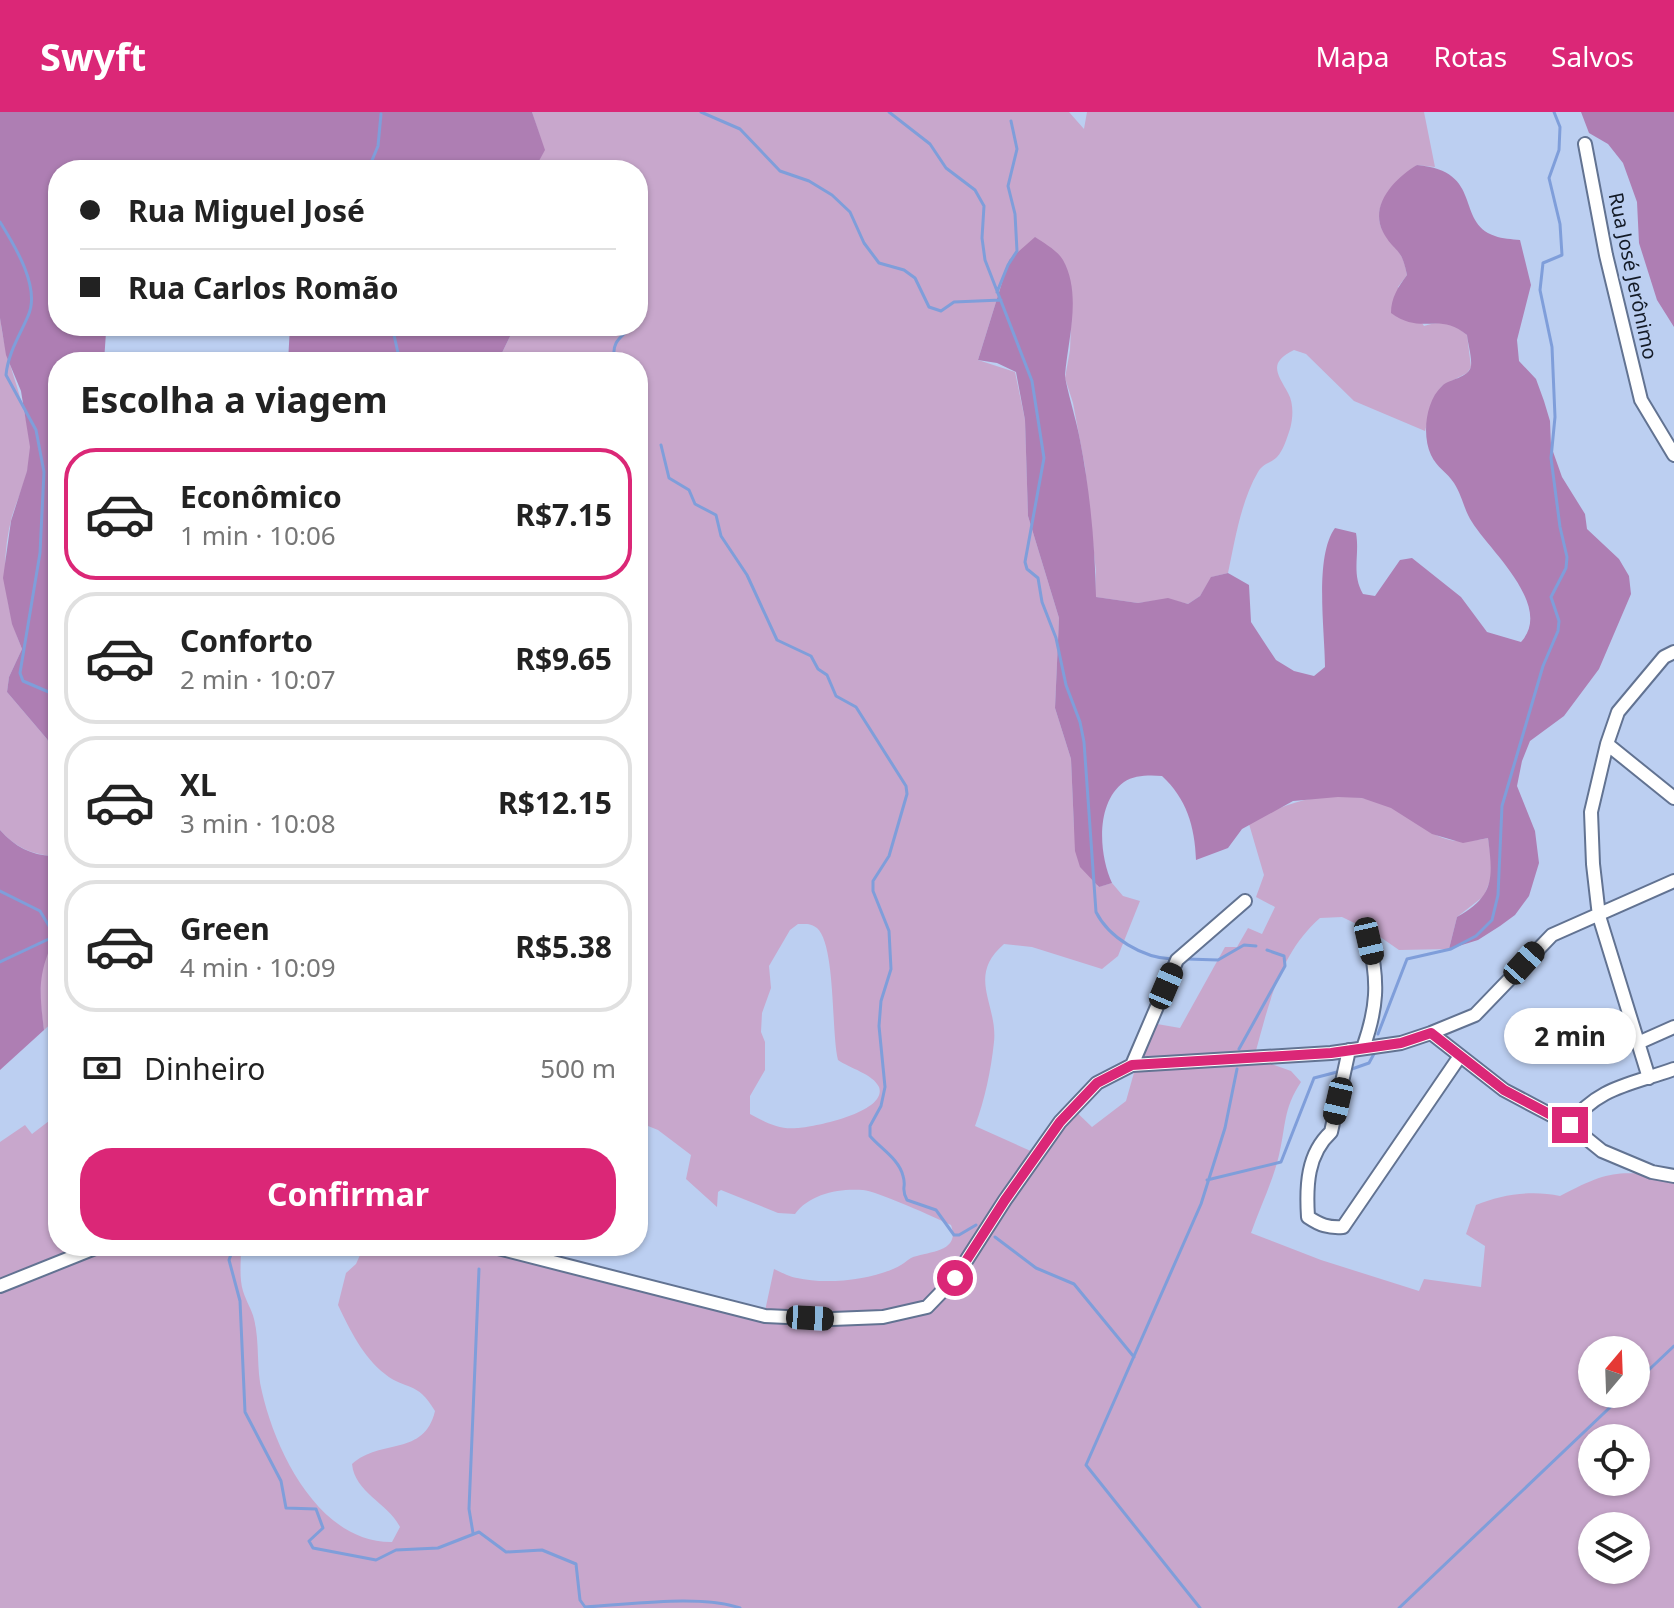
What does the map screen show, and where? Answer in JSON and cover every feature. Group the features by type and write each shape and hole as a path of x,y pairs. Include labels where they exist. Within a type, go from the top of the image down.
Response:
{"street":[{"name":"Rua José Jerônimo","path":"1585,144 1606,255 1641,400 1674,455"},
{"path":"1649,1078 1599,916 1591,812 1618,712 1664,657 1674,652"},
{"path":"1607,744 1674,798"},
{"path":"529,1256 765,1316 832,1319 883,1317 927,1307 955,1278 1005,1200 1078,1101 1097,1083 1132,1065 1349,1050 1401,1043 1431,1033 1475,1015 1552,935 1674,881"},
{"path":"1132,1065 1177,960 1245,901"},
{"path":"1363,1048 1373,1018 1377,974 1369,941"},
{"path":"1638,1043 1674,1027"},
{"path":"1431,1033 1504,1090 1570,1125 1602,1151 1652,1172 1674,1176"},
{"path":"1349,1050 1331,1132 1322,1140 1313,1158 1307,1191 1308,1217 1321,1226 1333,1228 1343,1227 1460,1056"},
{"path":"1570,1125 1582,1108 1596,1096 1674,1069"},
{"path":"0,1286 75,1256"}],"shaded area":[{"path":"0,112 532,112 545,150 540,160 48,160 48,336 106,336 105,352 48,352 48,741 7,692 9,677 22,649 12,624 3,578 11,521 27,471 30,447 21,391 6,355 0,318"},
{"path":"532,112 1069,112 1084,129 1087,112 1424,112 1435,167 1417,165 1392,188 1379,216 1381,226 1404,263 1407,275 1398,287 1424,326 1447,324 1467,335 1471,367 1467,373 1442,386 1434,398 1425,431 1354,401 1306,354 1294,350 1280,360 1277,369 1292,406 1292,421 1286,440 1279,454 1260,469 1252,483 1239,521 1228,573 1212,577 1200,596 1188,604 1168,599 1138,603 1095,597 1096,572 1085,467 1065,378 1072,303 1009,260 978,360 1015,372 1025,420 1028,516 1059,618 1055,708 1071,759 1074,828 1098,887 1112,883 1123,896 1140,901 1118,956 1102,969 1032,947 1004,944 993,956 985,979 994,1042 987,1084 975,1126 1033,1152 1067,1103 1092,1127 1126,1101 1137,1062 1157,1024 1180,1028 1225,947 1237,947 1248,928 1262,934 1275,907 1256,897 1264,875 1249,824 1265,815 1300,801 1356,797 1392,808 1446,839 1471,841 1488,838 1493,873 1484,896 1457,917 1449,949 1399,950 1373,932 1342,917 1320,918 1294,948 1277,982 1254,1058 1291,1071 1301,1082 1288,1109 1276,1165 1251,1233 1321,1260 1419,1291 1424,1279 1481,1287 1485,1246 1466,1234 1476,1205 1518,1194 1560,1196 1591,1181 1615,1174 1674,1178 1674,1608 0,1608 0,1142 25,1125 32,1134 48,1122 48,1256 241,1256 243,1291 256,1328 260,1383 269,1416 290,1467 323,1511 343,1528 366,1538 392,1542 400,1527 359,1483 352,1464 376,1451 412,1441 429,1425 435,1411 417,1390 392,1379 370,1360 338,1305 346,1273 360,1256 557,1256 765,1311 774,1269 791,1277 809,1280 864,1278 941,1249 951,1241 951,1225 863,1190 844,1190 816,1197 795,1214 778,1213 721,1190 718,1192 717,1207 686,1179 691,1155 648,1126 648,352 502,352 510,336 648,336 648,160 539,160 544,150","holes":["798,924 817,928 823,937 827,952 838,1060 876,1082 879,1096 872,1104 848,1116 806,1127 784,1128 750,1114 750,1096 765,1070 765,1042 761,1032 762,1013 771,988 769,966 790,930"]},
{"path":"1581,112 1674,112 1674,327 1657,300 1639,243 1637,202 1623,163 1608,144 1589,133"},
{"path":"1417,165 1438,169 1452,177 1461,186 1475,220 1483,229 1498,237 1520,240 1531,285 1517,340 1519,361 1536,379 1550,421 1551,446 1562,477 1585,514 1587,529 1619,559 1629,576 1631,594 1599,669 1564,716 1530,741 1522,761 1517,786 1535,831 1539,863 1529,896 1515,915 1500,926 1478,940 1449,949 1457,917 1479,901 1489,884 1491,864 1488,838 1463,843 1432,834 1391,808 1362,798 1338,797 1293,801 1242,829 1228,848 1196,860 1188,814 1162,776 1137,777 1124,782 1108,803 1102,844 1112,883 1099,887 1080,867 1075,851 1071,759 1055,708 1059,618 1028,516 1025,420 1016,372 997,363 978,360 1009,260 1035,237 1058,253 1069,273 1073,302 1065,375 1087,479 1096,597 1138,603 1168,598 1188,604 1200,596 1211,577 1228,573 1249,585 1251,622 1276,660 1294,671 1314,676 1325,667 1323,575 1329,541 1335,528 1356,533 1357,579 1363,594 1375,596 1400,560 1412,558 1461,597 1487,632 1521,642 1529,628 1530,612 1525,596 1516,579 1472,522 1454,483 1433,459 1428,447 1427,419 1436,393 1445,384 1463,376 1471,366 1467,335 1447,325 1412,323 1391,313 1392,302 1407,275 1400,254 1383,232 1379,212 1386,193 1400,177"},
{"path":"0,312 5,346 24,410 30,444 27,472 12,516 6,550 8,600 22,649 9,677 7,692 48,741 48,855 24,849 0,830"},
{"path":"289,336 510,336 502,352 289,352"},
{"path":"0,830 30,852 48,855 48,954 42,978 44,1030 0,1070"},
{"path":"48,944 48,1026 44,1030 40,977"}],"waterway":[{"path":"701,112 740,129 780,171 809,181 832,195 850,212 864,243 879,263 904,270 915,278 929,307 941,311 954,302 1001,300"},
{"path":"889,112 930,144 946,168 975,190 984,206 982,238 985,260 1032,381 1044,458 1025,562 1027,569 1038,578 1066,685 1080,722 1096,912 1109,930 1128,945 1150,955 1172,959"},
{"path":"1378,1034 1407,959 1451,949 1476,936 1492,920 1498,895 1502,806 1543,666 1558,631 1559,621 1551,597 1566,568 1567,557 1551,458 1555,417 1552,347 1540,290 1543,263 1562,255 1560,224 1549,178 1559,150 1560,127 1554,112"},
{"path":"372,160 378,146 381,114"},
{"path":"997,292 1017,251 1015,214 1008,186 1017,149 1011,121"},
{"path":"0,222 24,268 31,293 28,316 12,352 6,375 36,430 44,472 40,553 20,673 23,681 48,692"},
{"path":"394,336 398,352"},
{"path":"614,352 622,336"},
{"path":"661,445 669,478 689,490 695,504 716,515 721,536 747,575 777,640 811,656 818,669 827,675 836,696 856,707 906,786 907,794 889,856 873,881 873,891 889,931 891,969 881,1001 879,1026 885,1087 881,1106 870,1126 870,1136 898,1164 907,1200 936,1210 954,1235 976,1225"},
{"path":"0,891 40,911 48,924"},
{"path":"0,962 48,939"},
{"path":"1187,959 1218,960 1244,945 1256,946"},
{"path":"1239,1049 1285,966 1284,956 1267,950"},
{"path":"1349,1070 1369,1063 1375,1052"},
{"path":"1200,1608 1086,1465 1201,1204 1225,1128 1237,1069"},
{"path":"1207,1180 1281,1162 1314,1078 1341,1071"},
{"path":"995,1237 1036,1268 1074,1284 1134,1357"},
{"path":"230,1256 240,1301 245,1412 281,1481 286,1508 316,1509 323,1528 309,1541 313,1548 376,1560 396,1550 438,1548 479,1532 506,1552 542,1550 576,1564 580,1600 585,1607 684,1601 740,1608"},
{"path":"473,1533 469,1509 479,1269"},
{"path":"1650,1369 1674,1346"},
{"path":"1399,1608 1609,1408"}],"route":[{"path":"955,1278 1060,1122 1097,1083 1132,1065 1331,1053 1401,1043 1431,1033 1504,1090 1570,1125"}]}
